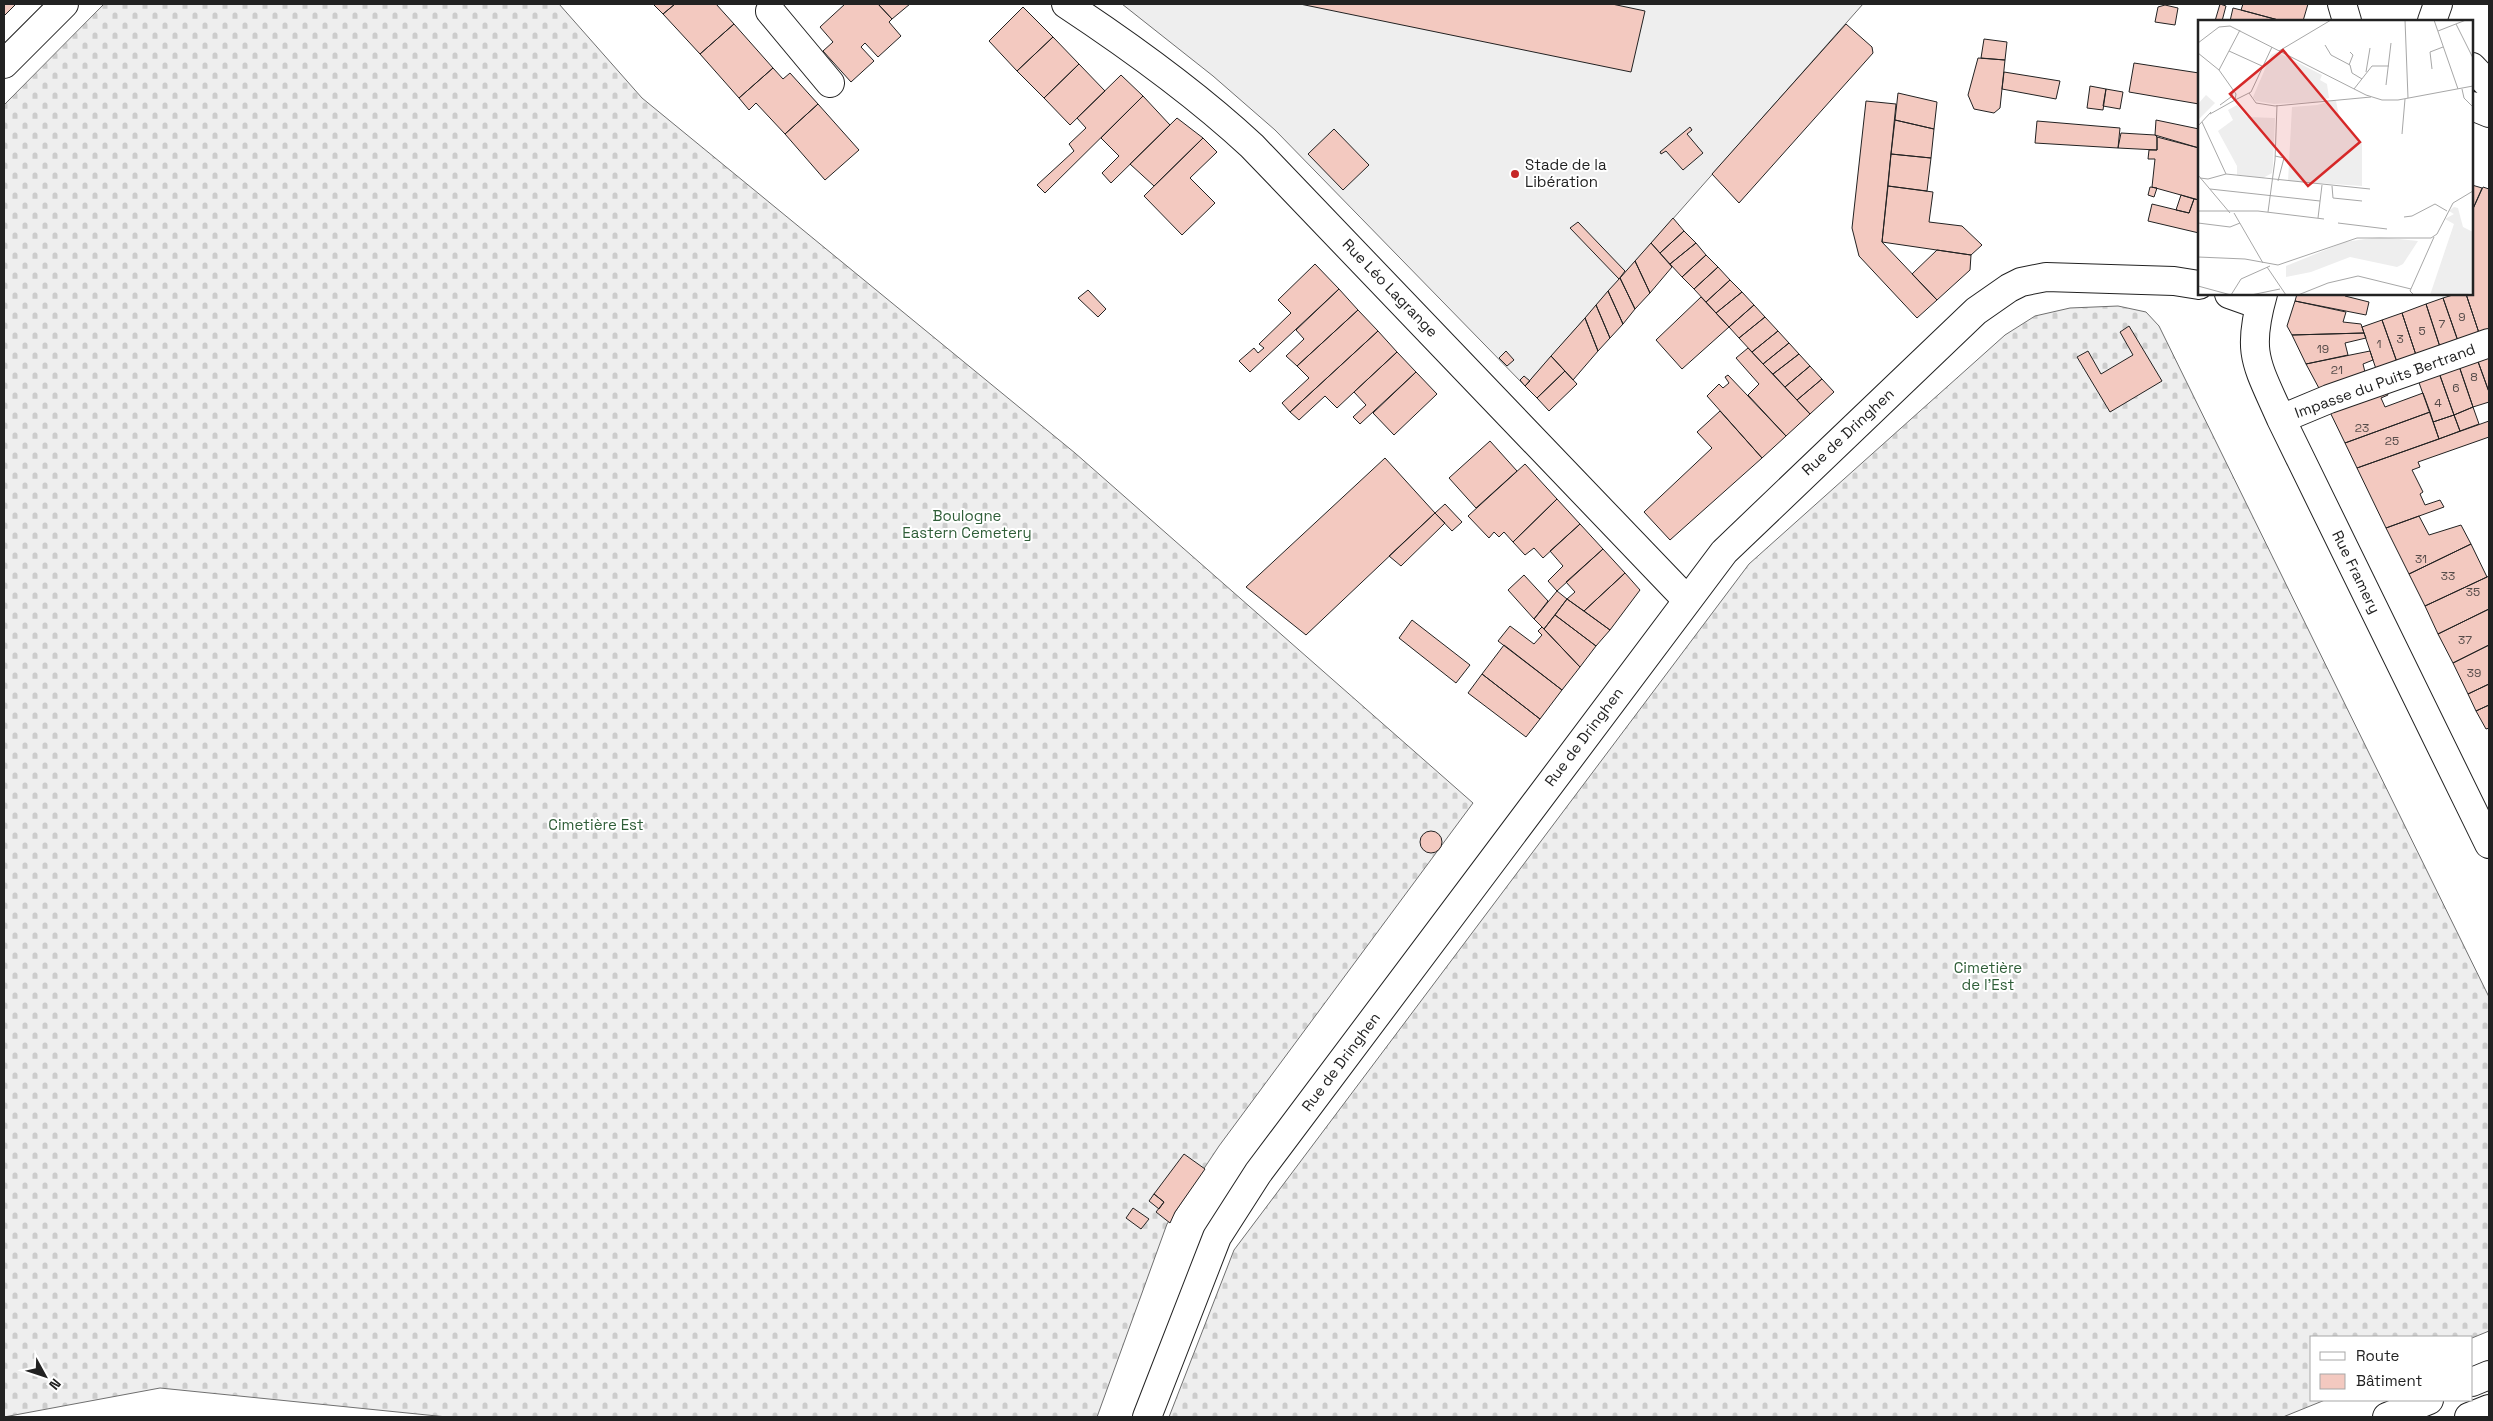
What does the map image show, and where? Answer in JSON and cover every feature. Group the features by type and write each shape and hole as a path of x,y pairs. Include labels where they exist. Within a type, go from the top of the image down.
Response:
{"street":[{"path":"4,64 64,4"},
{"name":"Rue Léo Lagrange","path":"1066,4 1142,57 1232,127 1252,146 1688,600"},
{"path":"2333,20 2341,4"},
{"path":"2341,4 2347,20"},
{"path":"771,6 830,83"},
{"path":"2473,68 2489,85"},
{"path":"2473,106 2489,114"},
{"name":"Rue de Dringhen","path":"1147,1417 1217,1237 1258,1173 1724,552 1976,311 1999,294 2021,282 2056,277 2174,281 2198,285"},
{"path":"2235,295 2261,299"},
{"name":"Rue Framery","path":"2261,299 2254,330 2256,360 2281,418 2489,844"},
{"name":"Impasse du Puits Bertrand","path":"2281,418 2329,399 2489,343"},
{"path":"2473,1382 2489,1375"},
{"path":"2387,1417 2427,1401"},
{"path":"2469,1417 2489,1409"}],"green space":[{"name":"Cimetière Est","path":"104,4 559,4 642,98 1075,453 1473,803 1219,1146 1167,1224 1097,1417 447,1417 160,1388 4,1417 4,105"},
{"name":"Stade de la Libération","path":"1122,4 1863,4 1525,386 1275,130 1213,76"},
{"name":"Cimetière de l'Est","path":"2118,306 2146,312 2159,326 2489,997 2489,1331 2473,1338 2473,1336 2310,1336 2310,1401 2323,1401 2283,1417 1169,1417 1234,1250 1749,564 2005,335 2035,316 2070,308"}],"building":[{"path":"4,4 16,4 4,16"},
{"path":"653,4 675,4 663,14"},
{"path":"675,4 716,4 734,24 700,54 663,14"},
{"path":"845,4 878,4 892,19 889,22 901,36 878,57 865,43 861,47 874,61 851,82 823,51 833,42 820,27"},
{"path":"878,4 910,4 892,19"},
{"path":"1300,4 1612,4 1645,11 1631,72"},
{"path":"2220,4 2226,6 2222,20 2215,20"},
{"path":"2243,4 2308,4 2303,20 2278,20 2241,10"},
{"path":"2165,5 2178,8 2175,25 2155,22 2158,7"},
{"path":"1023,7 1053,37 1017,71 989,41"},
{"path":"2233,8 2278,20 2230,20"},
{"path":"734,24 773,68 739,98 700,54"},
{"path":"1846,24 1872,47 1873,53 1739,203 1712,174"},
{"path":"1053,37 1079,64 1044,98 1017,71"},
{"path":"1984,39 2007,42 2005,60 1981,58"},
{"path":"1978,58 2005,60 2000,108 1994,113 1974,109 1968,95"},
{"path":"2134,63 2198,73 2198,104 2129,92"},
{"path":"1079,64 1105,91 1070,125 1044,98"},
{"path":"773,68 783,79 790,73 818,104 785,134 756,103 749,110 739,98"},
{"path":"2004,72 2060,81 2056,99 2002,89"},
{"path":"1121,75 1143,96 1045,193 1037,185 1074,151 1069,144 1086,128 1077,118"},
{"path":"2090,86 2106,89 2103,110 2087,108"},
{"path":"2106,89 2123,92 2120,109 2103,106"},
{"path":"1898,93 1937,102 1934,129 1895,120"},
{"path":"1143,96 1170,125 1111,183 1102,173 1119,156 1101,138"},
{"path":"1866,101 1896,104 1882,242 1937,300 1917,318 1859,256 1852,228"},
{"path":"818,104 859,150 825,180 785,134"},
{"path":"1177,118 1203,138 1154,186 1130,164"},
{"path":"1895,120 1934,129 1931,158 1891,154"},
{"path":"2156,120 2198,129 2198,148 2155,135"},
{"path":"2037,121 2120,128 2118,148 2035,143"},
{"path":"1690,127 1692,130 1687,134 1703,153 1683,170 1666,151 1661,154 1660,152"},
{"path":"1334,129 1369,165 1343,190 1308,154"},
{"path":"2121,133 2155,135 2157,137 2157,150 2118,148"},
{"path":"2157,137 2198,148 2198,200 2152,187 2155,159 2148,159 2149,150 2157,150"},
{"path":"1203,138 1217,152 1190,178 1215,203 1182,235 1144,196"},
{"path":"1891,154 1931,158 1927,191 1888,186"},
{"path":"2473,185 2482,188 2473,209"},
{"path":"1888,186 1933,192 1929,222 1962,226 1982,245 1971,255 1882,242"},
{"path":"2150,187 2157,188 2154,197 2148,195"},
{"path":"2483,187 2489,189 2489,333 2480,336 2466,295 2473,295 2473,209"},
{"path":"2181,195 2194,199 2189,213 2176,210"},
{"path":"2194,199 2198,200 2198,233 2148,221 2152,204 2189,213"},
{"path":"1673,218 1684,231 1660,253 1651,243"},
{"path":"1578,222 1625,271 1619,279 1570,228"},
{"path":"1684,231 1696,243 1670,264 1660,253"},
{"path":"1651,243 1672,267 1650,293 1635,261"},
{"path":"1696,243 1706,255 1682,277 1670,264"},
{"path":"1937,250 1971,255 1970,270 1937,300 1912,274"},
{"path":"1706,255 1718,267 1694,289 1682,277"},
{"path":"1635,261 1650,293 1635,309 1620,278"},
{"path":"1315,264 1339,289 1250,372 1239,361 1254,348 1258,353 1264,348 1259,344 1291,313 1278,300"},
{"path":"1718,267 1730,280 1706,302 1694,289"},
{"path":"1620,278 1635,309 1623,324 1608,291"},
{"path":"1730,280 1742,292 1716,313 1706,302"},
{"path":"1339,289 1358,310 1297,366 1286,356 1304,339 1296,330"},
{"path":"1088,290 1106,309 1098,317 1078,298"},
{"path":"1608,291 1623,324 1610,338 1596,305"},
{"path":"1742,292 1754,305 1729,327 1716,313"},
{"path":"2297,295 2346,295 2369,302 2366,315 2295,301"},
{"path":"2453,295 2466,295 2480,336 2459,344 2443,298"},
{"path":"1701,297 1729,327 1682,369 1656,340"},
{"path":"2443,298 2459,344 2441,350 2426,304"},
{"path":"2295,301 2346,312 2343,322 2361,324 2364,333 2292,335 2287,326"},
{"path":"2426,304 2441,350 2417,358 2402,313"},
{"path":"1596,305 1610,338 1598,351 1585,318"},
{"path":"1754,305 1765,317 1739,338 1729,327"},
{"path":"1358,310 1378,331 1290,412 1282,403 1309,378 1297,366"},
{"path":"2402,313 2417,358 2398,365 2382,320"},
{"path":"1765,317 1778,331 1752,352 1739,338"},
{"path":"1585,318 1598,351 1573,380 1551,356"},
{"path":"2382,320 2398,365 2377,372 2362,327"},
{"path":"2129,326 2162,381 2110,412 2077,357 2088,351 2101,374 2133,355 2120,332"},
{"path":"1378,331 1397,352 1337,408 1325,396 1299,420 1290,412"},
{"path":"1778,331 1789,343 1763,364 1752,352"},
{"path":"2364,333 2366,338 2345,343 2348,355 2306,364 2292,335"},
{"path":"1789,343 1799,354 1773,374 1763,364"},
{"path":"1748,348 1810,414 1786,436 1748,395 1759,384 1736,358"},
{"path":"1506,351 1514,360 1507,366 1499,358"},
{"path":"2370,351 2373,360 2363,364 2366,376 2321,392 2306,364"},
{"path":"1397,352 1416,372 1360,424 1353,417 1366,405 1354,392"},
{"path":"2489,352 2489,392 2476,356"},
{"path":"1799,354 1810,366 1785,387 1773,374"},
{"path":"1551,356 1565,371 1537,398 1525,386"},
{"path":"2476,356 2489,392 2489,402 2473,407 2458,363"},
{"path":"2458,363 2473,407 2454,415 2438,370"},
{"path":"1810,366 1822,379 1797,400 1785,387"},
{"path":"2438,370 2454,415 2433,422 2417,377"},
{"path":"1565,371 1577,384 1549,411 1537,398"},
{"path":"1416,372 1437,394 1394,435 1373,413"},
{"path":"1728,375 1786,436 1762,458 1707,396 1719,384 1723,388 1729,383 1725,377"},
{"path":"1524,376 1530,381 1525,386 1520,380"},
{"path":"1822,379 1834,392 1810,414 1797,400"},
{"path":"2385,388 2388,395 2381,398 2385,407 2423,393 2430,412 2345,443 2328,408"},
{"path":"2473,407 2479,424 2460,431 2454,415"},
{"path":"1720,411 1762,458 1670,540 1644,512 1712,448 1697,432"},
{"path":"2430,412 2439,439 2357,468 2345,443"},
{"path":"2454,415 2460,431 2439,439 2433,422"},
{"path":"2489,421 2489,437 2418,462 2420,467 2412,470 2423,492 2420,494 2425,505 2440,500 2444,507 2386,528 2357,468"},
{"path":"1490,441 1517,471 1476,508 1449,478"},
{"path":"1385,458 1435,513 1306,635 1246,587"},
{"path":"1525,464 1557,499 1513,542 1504,532 1499,537 1494,532 1489,538 1468,516"},
{"path":"1557,499 1580,524 1543,558 1534,548 1525,555 1513,542"},
{"path":"1445,504 1462,522 1452,531 1435,513"},
{"path":"1435,513 1445,523 1401,566 1389,556"},
{"path":"2419,516 2429,535 2461,525 2471,544 2409,574 2386,528"},
{"path":"1580,524 1603,549 1557,591 1548,581 1563,566 1550,551"},
{"path":"2471,544 2487,577 2425,606 2409,574"},
{"path":"1603,549 1625,573 1584,611 1567,599 1575,592 1566,582"},
{"path":"1625,573 1640,590 1610,630 1584,611"},
{"path":"1524,575 1548,601 1534,619 1508,590"},
{"path":"2489,576 2489,609 2438,634 2425,606"},
{"path":"1557,591 1567,599 1544,629 1534,619"},
{"path":"1567,599 1610,630 1596,646 1555,615"},
{"path":"2489,609 2489,645 2453,663 2438,634"},
{"path":"1555,615 1596,646 1580,667 1544,629"},
{"path":"1412,620 1470,665 1456,683 1399,638"},
{"path":"1510,626 1534,644 1542,635 1538,631 1542,627 1580,667 1562,690 1498,641"},
{"path":"1504,645 1562,690 1540,719 1482,674"},
{"path":"2489,645 2489,684 2468,694 2453,663"},
{"path":"1482,674 1540,719 1526,737 1468,693"},
{"path":"2489,684 2489,705 2476,711 2468,694"},
{"path":"2489,705 2489,728 2486,729 2476,711"},
{"path":"1431,831 1439,834 1442,842 1439,850 1431,853 1423,850 1420,842 1423,834"},
{"path":"1184,1154 1205,1169 1175,1212 1170,1223 1156,1212 1164,1202 1154,1194"},
{"path":"1154,1194 1164,1202 1159,1209 1149,1201"},
{"path":"1133,1208 1149,1219 1141,1229 1126,1218"}],"place":[{"name":"Stade de la Libération","path":"1515,174"}],"park label":[{"name":"Boulogne Eastern Cemetery","path":"967,524"}]}
